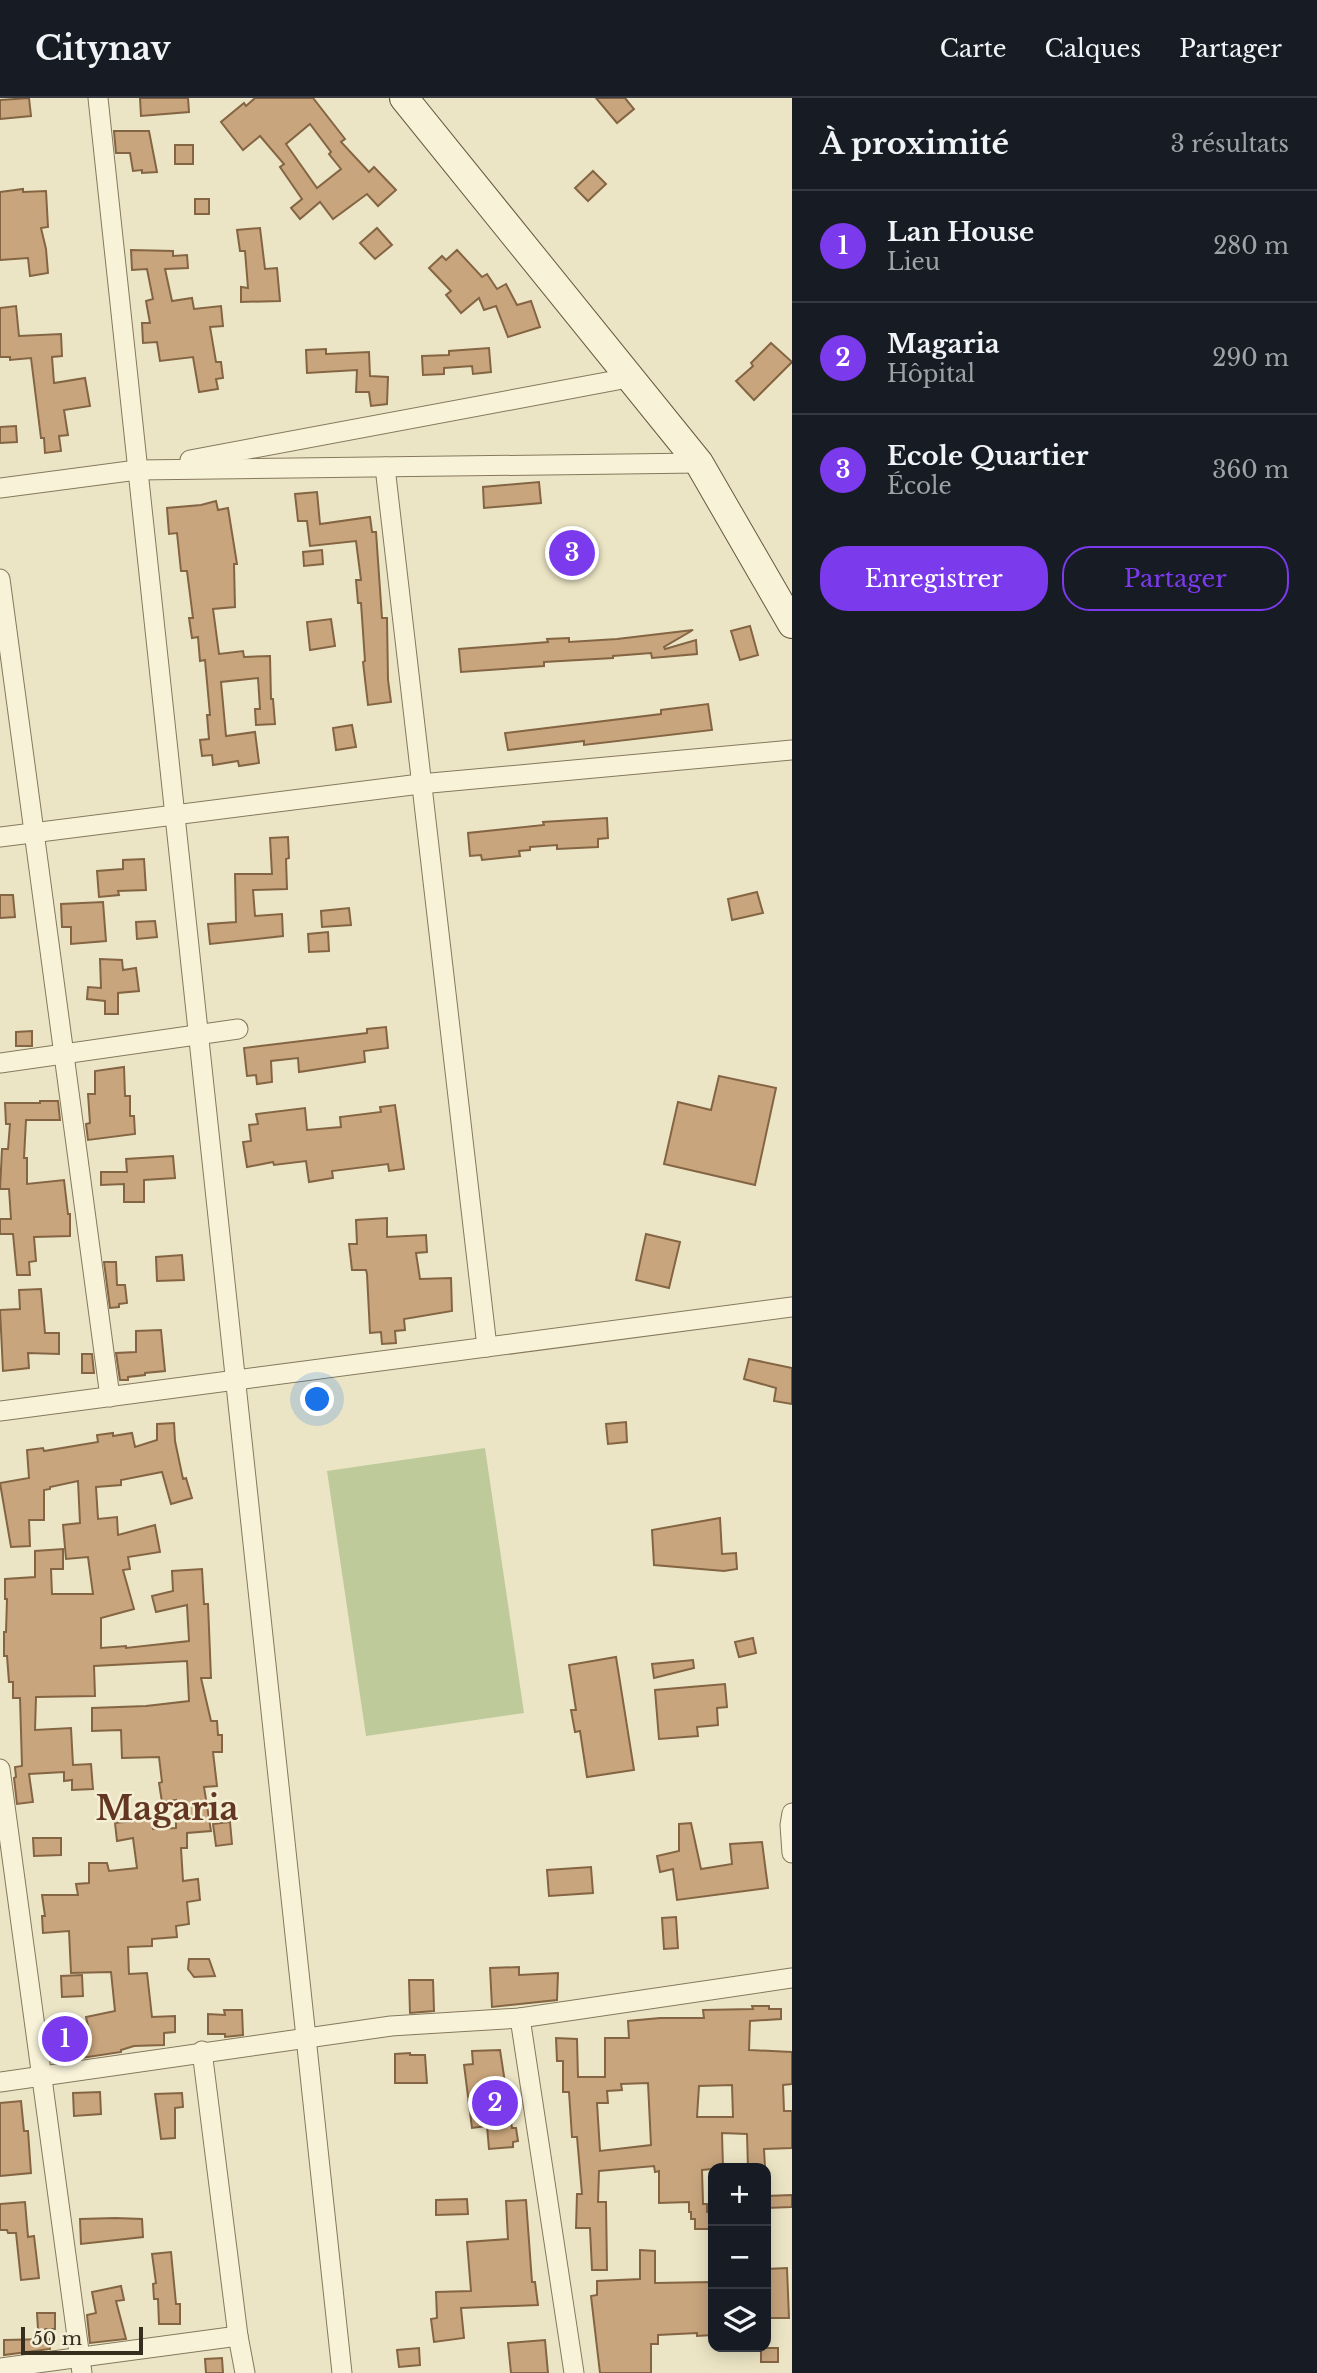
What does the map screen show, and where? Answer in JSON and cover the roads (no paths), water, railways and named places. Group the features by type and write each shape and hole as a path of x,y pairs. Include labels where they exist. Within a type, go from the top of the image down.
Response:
{"main road":[{"path":"404,98 699,463 792,624"}],"street":[{"path":"98,98 342,2373"},
{"path":"0,488 138,470 628,378"},
{"path":"138,470 699,463"},
{"path":"385,467 487,1347"},
{"path":"0,579 110,1397"},
{"path":"0,837 420,784 792,750"},
{"path":"0,1063 238,1029"},
{"path":"0,1411 792,1307"},
{"path":"0,1769 81,2365"},
{"path":"792,1813 792,1853"},
{"path":"0,2082 391,2026 520,2018 792,1978"},
{"path":"520,2018 573,2373"},
{"path":"202,2051 245,2373"},
{"path":"0,2368 81,2365 238,2336"}],"place":[{"name":"Ecole Quartier","path":"572,553"},
{"name":"Lan House","path":"65,2039"},
{"name":"Magaria","path":"495,2103"}],"district":[{"name":"Magaria","path":"167,1808"}]}
